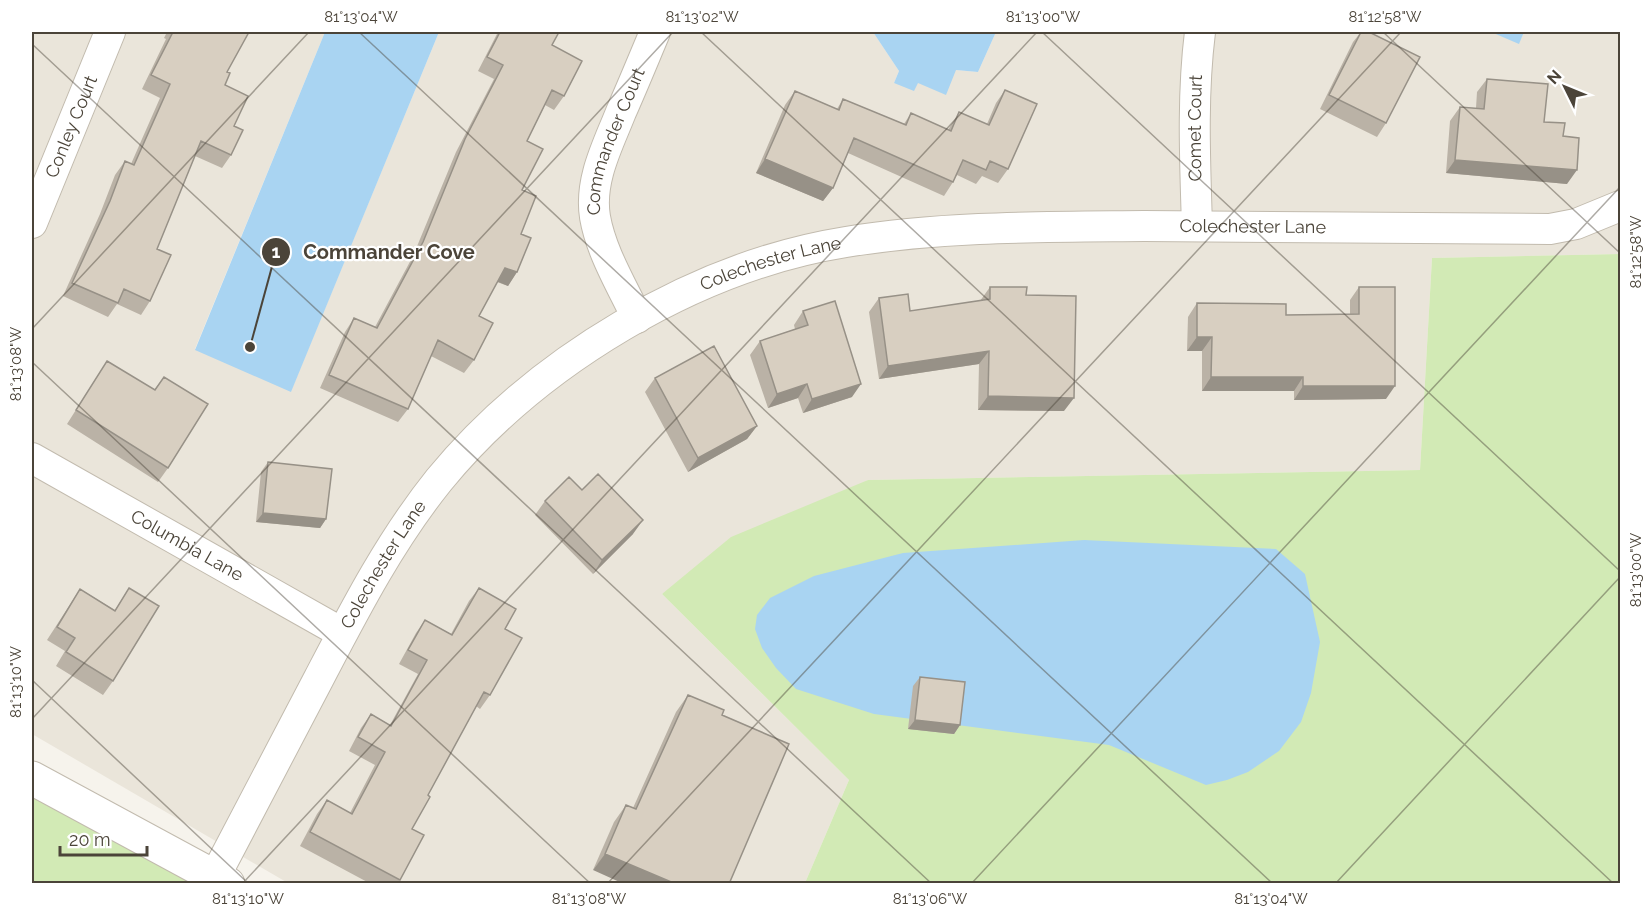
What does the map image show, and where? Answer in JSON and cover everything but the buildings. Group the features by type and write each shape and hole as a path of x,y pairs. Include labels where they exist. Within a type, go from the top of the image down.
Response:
{"street":[{"name":"Conley Court","path":"32,223 110,32"},
{"name":"Commander Court","path":"637,318 603,245 596,225 594,202 603,158 655,32"},
{"name":"Comet Court","path":"1197,226 1194,148 1196,64 1200,32"},
{"name":"Colechester Lane","path":"218,881 342,633 390,549 414,513 465,450 541,381 573,357 637,318 679,296 720,278 804,251 843,242 958,230 1197,226 1550,229 1576,224 1620,206"},
{"name":"Columbia Lane","path":"32,458 342,633"},
{"path":"32,778 218,881"}],"shaded area":[{"path":"32,32 325,32 195,349 291,391 439,32 873,32 899,71 894,83 918,83 956,70 978,72 996,32 1491,32 1519,43 1524,32 1620,32 1620,254 1432,258 1420,470 868,480 662,594 849,780 805,883 288,883 32,734"}],"green space":[{"path":"1620,254 1620,883 805,883 849,780 662,594 731,537 868,480 1420,470 1432,258"},
{"path":"32,795 199,883 32,883"}],"water":[{"path":"325,32 439,32 291,392 195,350"},
{"path":"873,32 996,32 978,72 956,70 946,95 918,83 914,91 894,83 899,71"},
{"path":"1491,32 1524,32 1519,44"},
{"path":"1084,540 1276,549 1305,574 1320,642 1311,693 1301,722 1279,751 1248,772 1206,785 1109,745 874,714 796,689 776,668 762,648 755,629 757,615 770,598 814,576 903,553"}],"place":[{"name":"Commander Cove","path":"250,347"}]}
